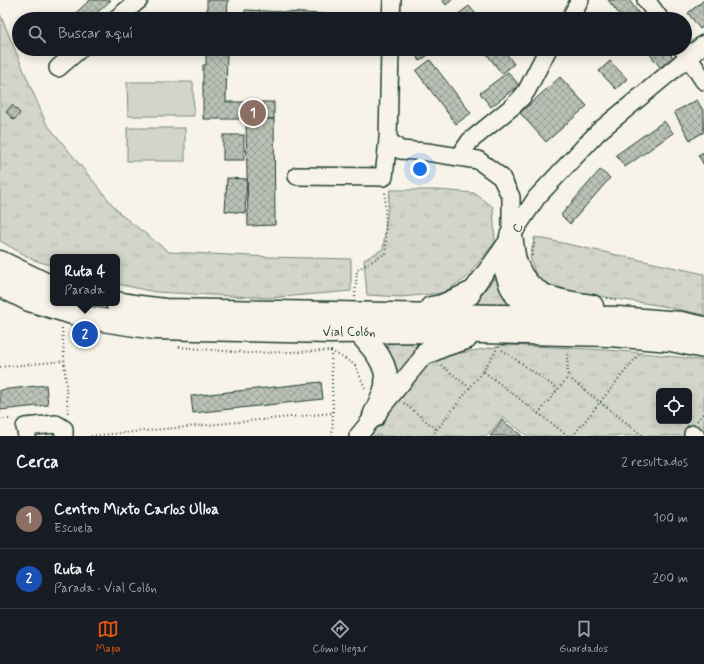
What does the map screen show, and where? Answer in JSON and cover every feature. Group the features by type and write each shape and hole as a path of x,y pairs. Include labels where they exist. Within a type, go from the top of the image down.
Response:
{"main road":[{"path":"506,243 511,286 517,296 563,341"},
{"path":"506,243 523,280 534,290 552,300 644,313 681,323"},
{"path":"0,262 50,285"},
{"name":"Vial Colón","path":"0,285 29,300 50,306"},
{"path":"388,314 442,306 469,294"},
{"name":"Vial Colón","path":"120,303 165,310 349,308 388,314 618,318 681,323 704,328"},
{"name":"Vial Colón","path":"50,306 89,318 155,328 330,342 358,331 484,332 563,341 609,335 671,340 704,347"},
{"path":"349,308 358,331 371,345 384,367 386,386 374,416"},
{"path":"426,353 444,345 484,332"},
{"path":"330,342 348,342 363,356 372,381 375,395 374,416"}],"street":[{"path":"124,12 139,0"},
{"path":"391,12 392,0"},
{"path":"574,12 580,0"},
{"path":"646,0 655,12"},
{"name":"C","path":"692,50 704,44"},
{"path":"58,68 72,56"},
{"path":"297,176 384,177 388,140 390,56"},
{"path":"459,157 470,140 513,106 522,97 544,56"},
{"name":"C","path":"360,435 426,353 506,243 537,197 598,132 683,56"},
{"path":"688,56 704,81"},
{"path":"388,140 400,150 427,152 478,160 501,177 511,197 506,243"},
{"path":"27,436 25,427 56,424 64,433"}],"path":[{"path":"349,308 357,270 386,253 384,177"},
{"path":"61,309 69,423 64,433"},
{"path":"563,341 568,377 643,436"},
{"path":"174,346 247,353 330,342"},
{"path":"330,342 344,358 355,365 366,389 365,395"},
{"path":"330,342 333,413 332,436"},
{"path":"432,436 483,371 498,347 558,389"},
{"path":"426,353 470,388"},
{"path":"573,436 640,354"},
{"path":"0,367 64,361"},
{"path":"483,371 568,436"},
{"path":"538,414 568,377"},
{"path":"393,393 437,430"},
{"path":"91,436 333,413"}],"green space":[{"path":"0,14 12,42 12,56 18,56 46,123 120,214 169,252 351,259 351,291 270,298 155,292 120,285 120,254 50,254 50,265 34,260 0,241"},
{"path":"127,82 193,82 194,116 128,116"},
{"path":"127,128 185,128 185,161 127,161"},
{"path":"390,190 438,190 474,193 493,207 495,242 465,279 442,293 401,297 367,295 364,260 383,249"},
{"path":"535,237 704,274 704,315 663,306 553,289 537,279 530,257"},
{"path":"497,275 515,306 470,309"},
{"path":"379,343 426,343 394,384"},
{"path":"507,345 631,352 704,361 704,436 527,436 503,417 487,436 374,436 371,433 425,368 443,356"}],"building":[{"path":"90,0 111,0 98,12 77,12"},
{"path":"207,0 228,0 227,12 207,12"},
{"path":"442,0 452,0 446,5"},
{"path":"608,0 629,0 638,12 617,12"},
{"path":"704,0 704,26 700,29 692,18 692,12 689,12"},
{"path":"469,6 474,12 461,12"},
{"path":"245,10 284,12 245,12"},
{"path":"206,56 227,56 226,102 274,102 274,119 203,119 203,65 206,65"},
{"path":"416,56 427,56 420,61"},
{"path":"488,56 508,56 514,64 502,74"},
{"path":"651,56 672,56 676,61 663,71"},
{"path":"430,60 471,113 456,124 416,71"},
{"path":"610,61 627,79 616,89 599,71"},
{"path":"508,72 519,85 491,107 480,93"},
{"path":"560,77 587,106 546,142 520,113"},
{"path":"697,100 704,112 704,132 690,140 674,112"},
{"path":"12,105 20,113 14,120 6,112"},
{"path":"274,119 275,225 248,226 246,120"},
{"path":"664,121 673,133 625,167 616,155"},
{"path":"223,135 244,135 244,160 223,160"},
{"path":"704,152 704,165 698,155"},
{"path":"600,170 610,178 570,224 561,215"},
{"path":"227,178 247,179 245,213 225,211"},
{"path":"321,382 323,399 193,413 191,396"},
{"path":"46,385 48,405 0,410 0,390"},
{"path":"502,420 522,436 490,436"}],"place":[{"name":"Centro Mixto Carlos Ulloa","path":"253,113"},
{"name":"Ruta 4","path":"85,334"}]}
